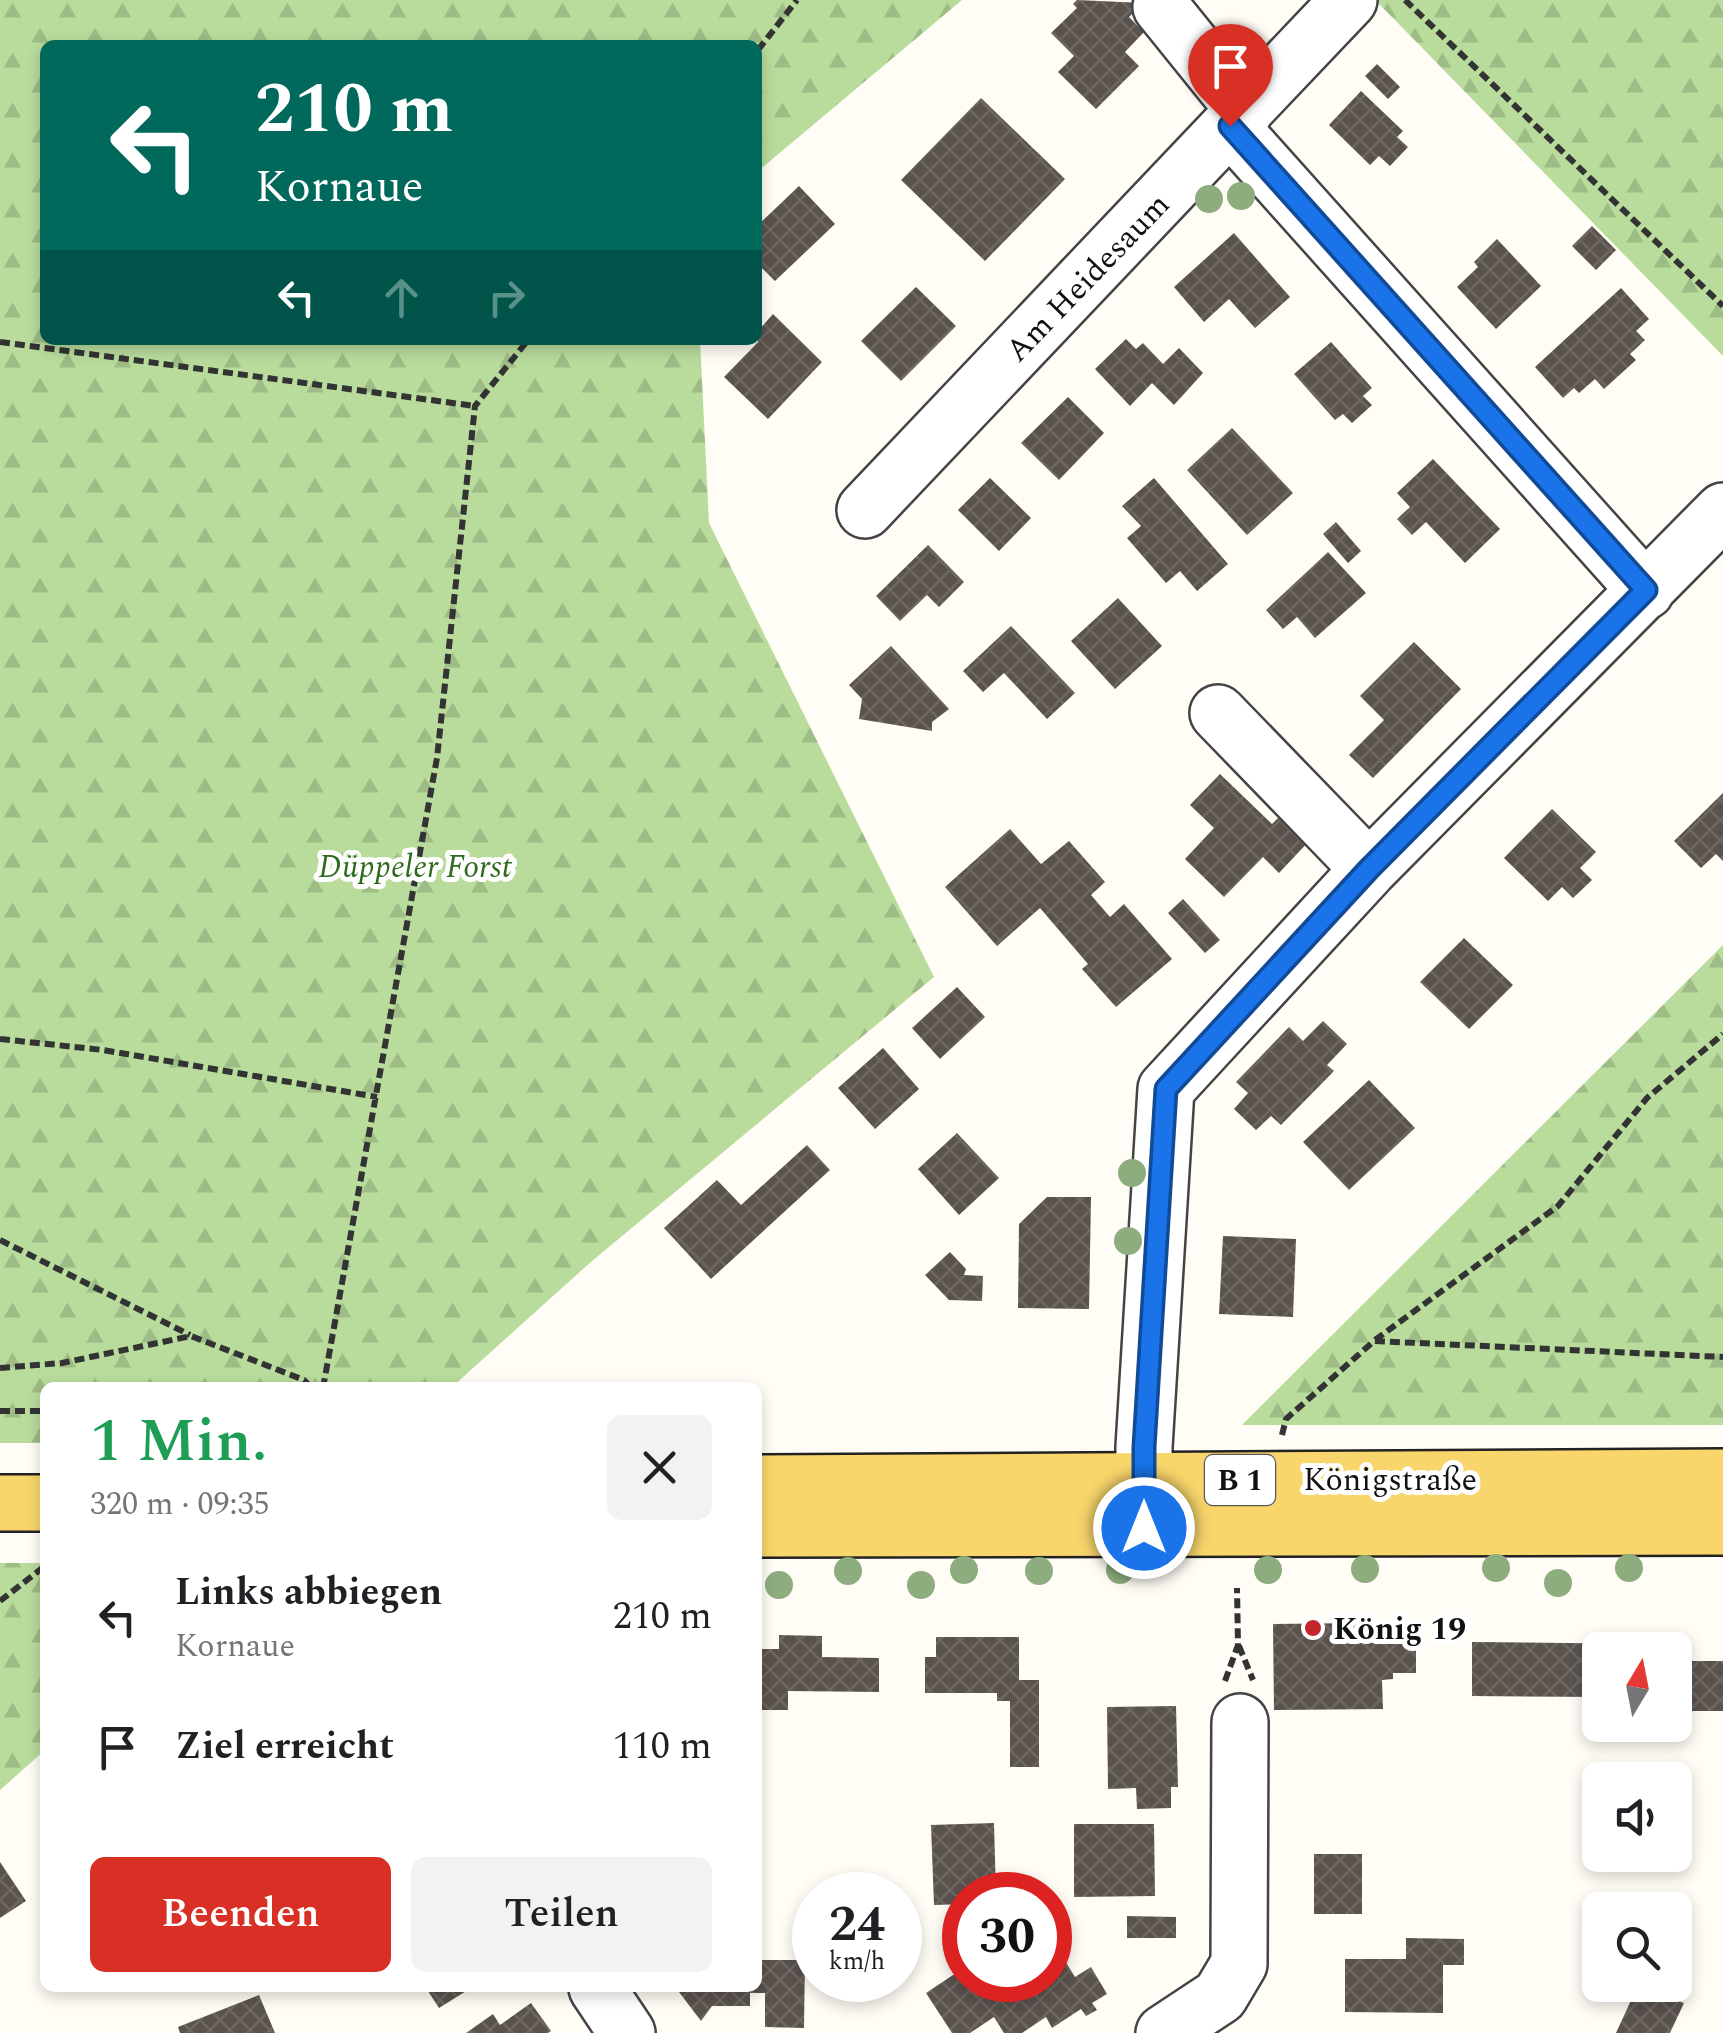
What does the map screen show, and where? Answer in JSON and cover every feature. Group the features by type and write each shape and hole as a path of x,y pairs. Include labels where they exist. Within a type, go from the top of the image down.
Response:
{"main road":[{"name":"Königstraße","path":"762,1529 1144,1505 1723,1477"},
{"name":"Königstraße","path":"762,1483 1144,1505 1723,1527"}],"street":[{"name":"Am Heidesaum","path":"865,510 1349,0"},
{"path":"1162,8 1238,118 1646,590"},
{"path":"1144,1505 1166,1089 1369,869 1723,511"},
{"path":"1218,713 1369,869"},
{"path":"1164,2033 1220,1996 1239,1964 1230,1710"},
{"path":"600,1992 627,2033"}],"path":[{"path":"762,45 797,0"},
{"path":"1406,0 1723,306"},
{"path":"0,342 475,406"},
{"path":"324,1382 437,758 475,406 524,345"},
{"path":"1282,1435 1286,1419 1374,1341 1558,1206 1647,1098 1723,1034"},
{"path":"0,1038 103,1050 377,1097"},
{"path":"0,1240 191,1336 306,1382"},
{"path":"0,1368 62,1363 191,1336"},
{"path":"1374,1341 1723,1356"},
{"path":"0,1411 40,1412"},
{"path":"0,1601 40,1570"},
{"path":"1230,1710 1238,1644 1236,1588"}],"green space":[{"name":"Düppeler Forst","path":"0,0 962,0 762,168 762,40 40,40 40,345 700,345 709,523 934,977 592,1261 458,1382 40,1382 40,1443 0,1443"},
{"path":"1375,0 1723,0 1723,356 1390,15"},
{"path":"1723,945 1723,1425 1242,1425"},
{"path":"0,1563 40,1563 40,1754 0,1790"}],"building":[{"path":"1077,0 1143,3 1129,17 1144,32 1125,52 1139,66 1096,109 1058,72 1074,56 1051,33 1077,8 1073,4"},
{"path":"1377,64 1400,87 1388,99 1365,76"},
{"path":"1361,91 1403,131 1397,137 1408,147 1390,166 1379,156 1370,165 1329,125"},
{"path":"981,98 1065,179 985,261 901,180"},
{"path":"799,186 835,224 775,281 762,268 762,221"},
{"path":"1592,226 1616,250 1596,270 1572,246"},
{"path":"1234,233 1290,297 1255,328 1229,299 1204,322 1174,287"},
{"path":"1497,239 1541,286 1496,329 1457,287 1478,267 1474,262"},
{"path":"916,287 956,326 901,381 861,341"},
{"path":"1621,288 1649,319 1636,331 1645,340 1630,354 1636,360 1604,389 1595,379 1579,393 1574,388 1563,398 1535,367"},
{"path":"773,314 822,362 768,419 724,377 755,345 762,345 762,326"},
{"path":"1126,339 1136,349 1143,343 1163,364 1179,348 1203,373 1174,405 1152,383 1130,406 1095,369"},
{"path":"1331,342 1372,388 1363,396 1372,405 1352,423 1343,414 1335,420 1294,374"},
{"path":"1068,397 1104,433 1059,480 1021,443"},
{"path":"1232,428 1293,493 1247,535 1187,470"},
{"path":"1433,459 1500,529 1465,563 1426,522 1412,535 1397,519 1410,507 1397,493"},
{"path":"990,478 1031,518 999,551 958,510"},
{"path":"1154,478 1228,564 1197,591 1180,571 1166,583 1127,538 1141,526 1122,506"},
{"path":"1336,522 1361,551 1348,563 1323,534"},
{"path":"928,545 964,582 939,607 927,595 900,621 876,596"},
{"path":"1328,552 1366,593 1315,638 1297,617 1283,629 1266,610"},
{"path":"1118,598 1162,646 1115,689 1071,641"},
{"path":"1011,626 1075,693 1047,719 1004,673 983,692 963,671"},
{"path":"1414,642 1461,689 1373,778 1349,755 1384,720 1360,696"},
{"path":"891,646 949,709 932,722 932,731 859,719 862,699 849,685"},
{"path":"1220,774 1272,824 1284,812 1312,838 1279,873 1263,857 1224,897 1185,859 1214,828 1190,805"},
{"path":"1723,793 1723,861 1716,854 1701,868 1674,841"},
{"path":"1552,809 1596,852 1580,868 1592,880 1573,898 1562,887 1548,901 1504,858"},
{"path":"1010,829 1041,864 1069,841 1105,882 1091,895 1110,917 1124,904 1172,959 1116,1007 1082,969 1088,964 1040,908 997,946 945,887"},
{"path":"1183,899 1220,940 1205,953 1168,913"},
{"path":"1464,938 1513,985 1469,1029 1420,982"},
{"path":"957,987 985,1017 940,1059 912,1028"},
{"path":"1323,1021 1347,1044 1327,1065 1334,1071 1281,1125 1271,1116 1256,1130 1234,1109 1248,1093 1236,1082 1289,1027 1303,1041"},
{"path":"883,1048 919,1089 875,1129 838,1088"},
{"path":"1369,1080 1415,1128 1349,1190 1303,1142"},
{"path":"957,1133 999,1178 959,1215 918,1169"},
{"path":"807,1145 830,1170 711,1279 664,1228 717,1180 741,1205"},
{"path":"1047,1197 1091,1197 1089,1309 1018,1308 1019,1224"},
{"path":"1223,1236 1296,1239 1293,1317 1219,1314"},
{"path":"950,1252 966,1269 964,1275 983,1276 982,1301 949,1300 925,1275"},
{"path":"1358,1623 1358,1631 1416,1630 1416,1673 1393,1673 1393,1679 1382,1680 1383,1709 1274,1710 1273,1624"},
{"path":"779,1635 822,1636 822,1657 879,1658 879,1692 788,1691 788,1710 762,1710 762,1649 779,1649"},
{"path":"936,1637 1019,1637 1019,1680 1039,1680 1039,1767 1010,1767 1010,1701 997,1701 997,1693 925,1693 925,1657 936,1657"},
{"path":"1472,1642 1582,1643 1582,1697 1472,1696"},
{"path":"1692,1661 1723,1661 1723,1711 1692,1711"},
{"path":"1176,1706 1178,1787 1171,1787 1171,1808 1137,1809 1136,1788 1108,1789 1107,1707"},
{"path":"994,1823 995,1872 942,1872 942,1905 934,1905 931,1825"},
{"path":"1074,1824 1154,1824 1155,1896 1074,1897"},
{"path":"1314,1854 1362,1854 1362,1914 1314,1914"},
{"path":"0,1862 26,1901 0,1918"},
{"path":"1127,1916 1176,1917 1176,1938 1127,1938"},
{"path":"1406,1938 1464,1939 1464,1965 1443,1965 1443,2013 1345,2012 1345,1959 1406,1959"},
{"path":"762,1960 792,1960 792,2002 804,2002 804,2028 765,2027 765,1993 750,1993 750,2006 712,2006 701,2021 679,1992 762,1992"},
{"path":"1091,1967 1107,1994 1092,2003 1097,2010 1086,2016 1081,2009 1052,2028 1046,2017 1022,2033 1004,2033 994,2017 970,2033 952,2033 926,1993 942,1982 942,2002 1072,2002 1072,1972 1075,1977"},
{"path":"429,1992 465,1992 439,2008"},
{"path":"259,1995 275,2033 180,2033 178,2027"},
{"path":"1630,2002 1684,2003 1670,2033 1616,2033"},
{"path":"531,2003 551,2031 548,2033 466,2033 493,2014 500,2025"}],"place":[{"name":"König 19","path":"1313,1628"}],"route":[{"path":"1144,1528 1144,1447 1166,1089 1369,869 1646,590 1230,126"}]}
